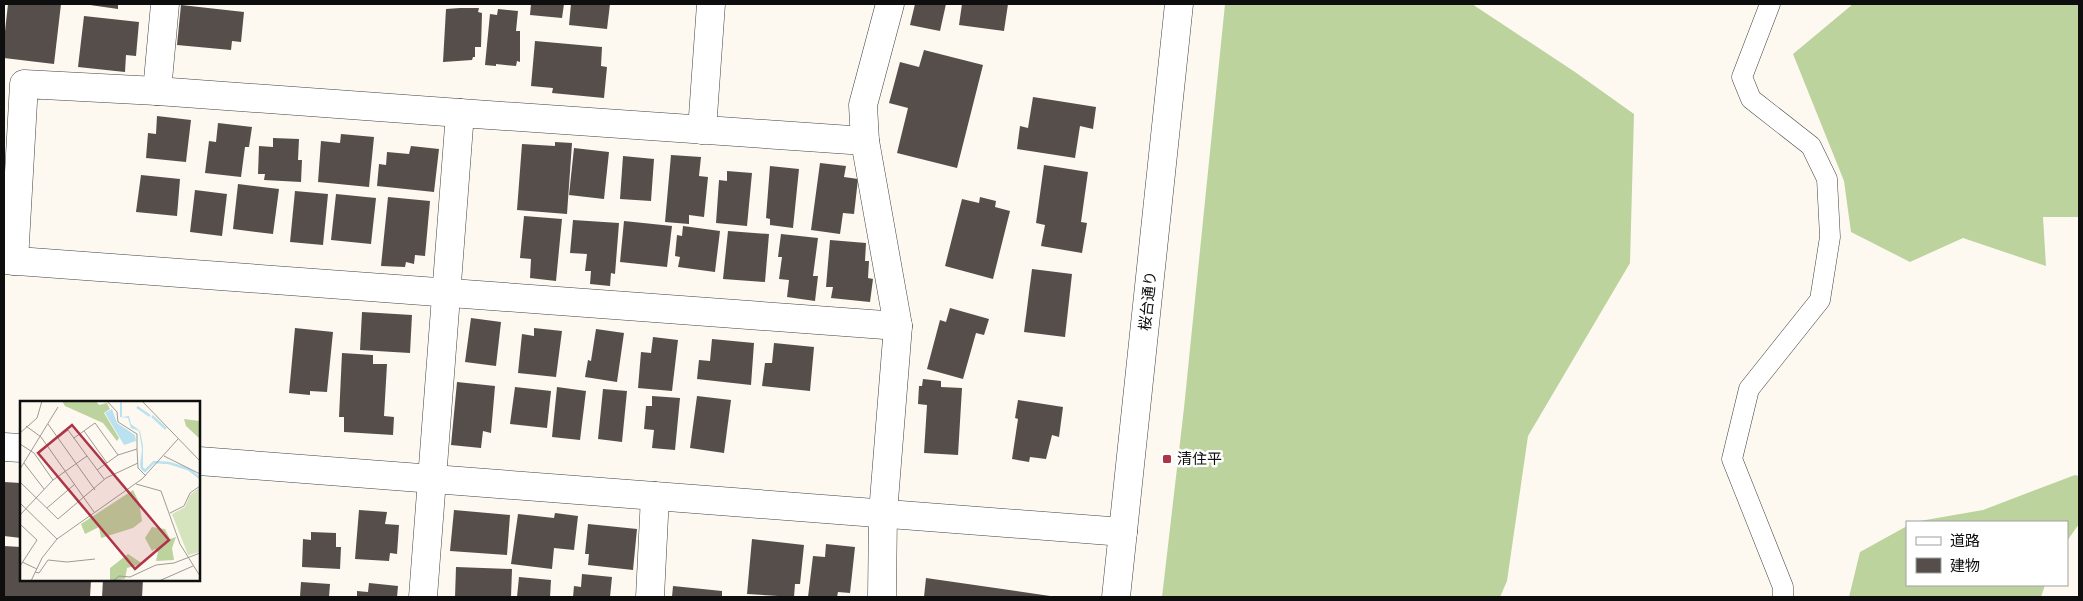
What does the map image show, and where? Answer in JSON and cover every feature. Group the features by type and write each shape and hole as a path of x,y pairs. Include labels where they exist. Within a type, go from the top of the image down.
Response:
{"street":[{"path":"157,91 166,4"},
{"path":"702,130 711,4"},
{"path":"882,597 883,513 898,326 865,141 863,105 890,4"},
{"name":"桜台通り","path":"1116,597 1179,4"},
{"path":"865,141 157,91 24,84 9,260 898,326"},
{"path":"424,597 460,113"},
{"path":"4,447 20,448"},
{"path":"200,462 1123,532"},
{"path":"650,597 654,496"}],"lane":[{"path":"1770,4 1742,77 1750,100 1811,146 1827,179 1830,237 1820,300 1750,389 1732,459 1783,586 1783,597"}],"green space":[{"path":"1225,4 1472,4 1575,72 1634,114 1630,263 1528,436 1507,581 1500,597 1162,597 1184,408"},
{"path":"1853,4 2079,4 2079,217 2043,217 2046,266 1963,238 1910,262 1851,232 1844,181 1793,54"},
{"path":"2075,475 2079,476 2079,524 2068,540 2068,521 1920,521 1983,510"},
{"path":"1906,527 1906,586 2045,586 2041,597 1849,597 1860,552"}],"building":[{"path":"8,4 61,4 54,64 4,58"},
{"path":"83,4 118,4 118,9"},
{"path":"531,4 564,4 562,18 530,15"},
{"path":"571,4 610,4 607,29 569,25"},
{"path":"915,4 946,4 940,31 910,25"},
{"path":"962,4 1008,4 1004,31 959,25"},
{"path":"181,5 244,12 241,42 232,41 231,50 177,45"},
{"path":"479,8 478,12 482,13 481,47 475,47 475,57 472,60 443,62 446,9"},
{"path":"498,9 518,11 516,31 520,31 520,62 517,61 516,66 485,65 490,14 497,15"},
{"path":"84,16 139,22 136,56 126,55 125,72 78,67"},
{"path":"535,41 602,47 601,66 607,67 604,98 552,93 553,88 531,86"},
{"path":"924,50 983,65 957,168 897,153 908,108 889,103 900,62 919,67"},
{"path":"1033,97 1096,107 1093,129 1080,126 1075,158 1017,149 1020,126 1028,128"},
{"path":"157,116 191,120 186,162 146,158 148,133 156,134"},
{"path":"218,123 252,127 249,147 245,147 241,177 205,173 209,141 216,142"},
{"path":"341,134 374,137 369,187 318,182 321,141 340,143"},
{"path":"273,138 299,139 298,160 302,160 301,182 264,180 265,174 258,174 259,146 273,147"},
{"path":"555,142 572,143 567,214 517,210 522,144 555,146"},
{"path":"411,146 439,149 434,192 377,186 379,164 386,165 387,152 409,154"},
{"path":"574,148 609,152 604,199 569,195"},
{"path":"671,155 701,157 699,176 708,177 704,217 689,215 689,224 665,222"},
{"path":"623,156 654,159 651,201 620,199"},
{"path":"820,163 846,166 844,177 858,179 854,214 843,213 840,234 811,230"},
{"path":"1044,165 1088,172 1081,222 1087,223 1082,253 1041,246 1045,225 1036,223"},
{"path":"770,166 799,169 793,228 770,225 770,219 766,218"},
{"path":"727,171 752,173 747,226 716,223 719,180 727,181"},
{"path":"141,175 180,179 177,216 136,212"},
{"path":"238,184 279,189 273,234 233,229"},
{"path":"195,190 227,194 222,236 190,232"},
{"path":"295,191 328,194 323,245 290,242"},
{"path":"336,194 376,198 371,244 331,240"},
{"path":"388,197 430,201 425,256 415,255 414,264 406,262 405,267 381,266"},
{"path":"980,197 996,201 995,207 1010,211 993,279 945,266 962,199 979,203"},
{"path":"524,216 562,219 556,281 530,278 531,259 520,258"},
{"path":"573,220 619,223 615,274 611,273 610,286 590,284 591,271 585,271 587,254 570,253"},
{"path":"624,221 672,226 667,267 620,262"},
{"path":"683,226 720,231 715,272 678,267 680,257 675,256 677,235 682,236"},
{"path":"728,231 769,234 765,282 723,279"},
{"path":"781,234 818,238 813,276 818,276 815,301 787,297 789,280 779,279 782,257 778,257"},
{"path":"830,240 866,243 865,261 869,261 868,278 873,279 870,302 831,298 833,287 826,287"},
{"path":"1032,269 1072,274 1065,337 1024,332"},
{"path":"950,308 989,319 984,335 976,333 963,379 927,369 940,320 946,322"},
{"path":"362,312 412,315 410,353 360,350"},
{"path":"471,318 501,322 496,366 465,362"},
{"path":"295,328 333,332 327,392 310,391 310,395 289,393"},
{"path":"534,328 562,331 556,377 518,373 522,334 534,336"},
{"path":"596,329 624,333 617,382 585,377 588,360 591,361"},
{"path":"653,337 678,340 672,391 638,388 641,352 651,353"},
{"path":"712,339 754,343 751,385 697,379 699,360 710,361"},
{"path":"774,343 814,347 810,391 762,386 765,363 772,363"},
{"path":"342,353 373,355 373,364 387,364 384,416 394,417 393,435 344,432 344,417 339,417"},
{"path":"923,379 941,381 941,387 962,388 958,455 924,453 927,405 918,404 919,386 922,386"},
{"path":"457,382 495,386 491,433 483,431 481,448 451,445"},
{"path":"515,387 551,391 547,428 510,424"},
{"path":"557,387 586,391 580,440 552,437"},
{"path":"603,389 627,391 622,442 598,439"},
{"path":"652,396 680,398 675,450 652,448 654,430 644,429 646,406 652,406"},
{"path":"697,396 731,400 724,453 690,448"},
{"path":"1018,400 1063,407 1059,437 1052,435 1046,459 1030,457 1029,462 1012,459 1018,419 1015,418"},
{"path":"4,482 20,483 20,538 4,536"},
{"path":"359,510 387,512 385,524 399,525 397,554 390,553 389,561 355,559"},
{"path":"454,510 510,515 507,555 450,551"},
{"path":"555,513 578,516 574,550 554,548 552,569 511,564 518,514 554,518"},
{"path":"588,524 637,529 633,570 588,565 589,554 585,554"},
{"path":"311,532 336,533 336,547 341,547 340,569 302,567 303,539 311,540"},
{"path":"752,539 804,545 800,584 795,584 794,597 747,594"},
{"path":"826,544 855,547 850,593 838,592 837,597 808,597 813,556 825,557"},
{"path":"4,546 20,547 20,581 91,581 90,597 4,596"},
{"path":"456,567 512,569 511,597 455,597"},
{"path":"582,574 612,577 610,597 573,597 574,586 581,587"},
{"path":"519,577 551,580 550,597 517,597"},
{"path":"926,578 1050,596 1050,597 924,597"},
{"path":"103,581 143,581 142,597 102,597"},
{"path":"301,582 330,584 329,597 300,597"},
{"path":"369,583 398,586 397,597 357,597 357,591 368,592"},
{"path":"673,586 722,591 722,597 672,597"}],"place":[{"name":"清住平","path":"1167,459"}]}
